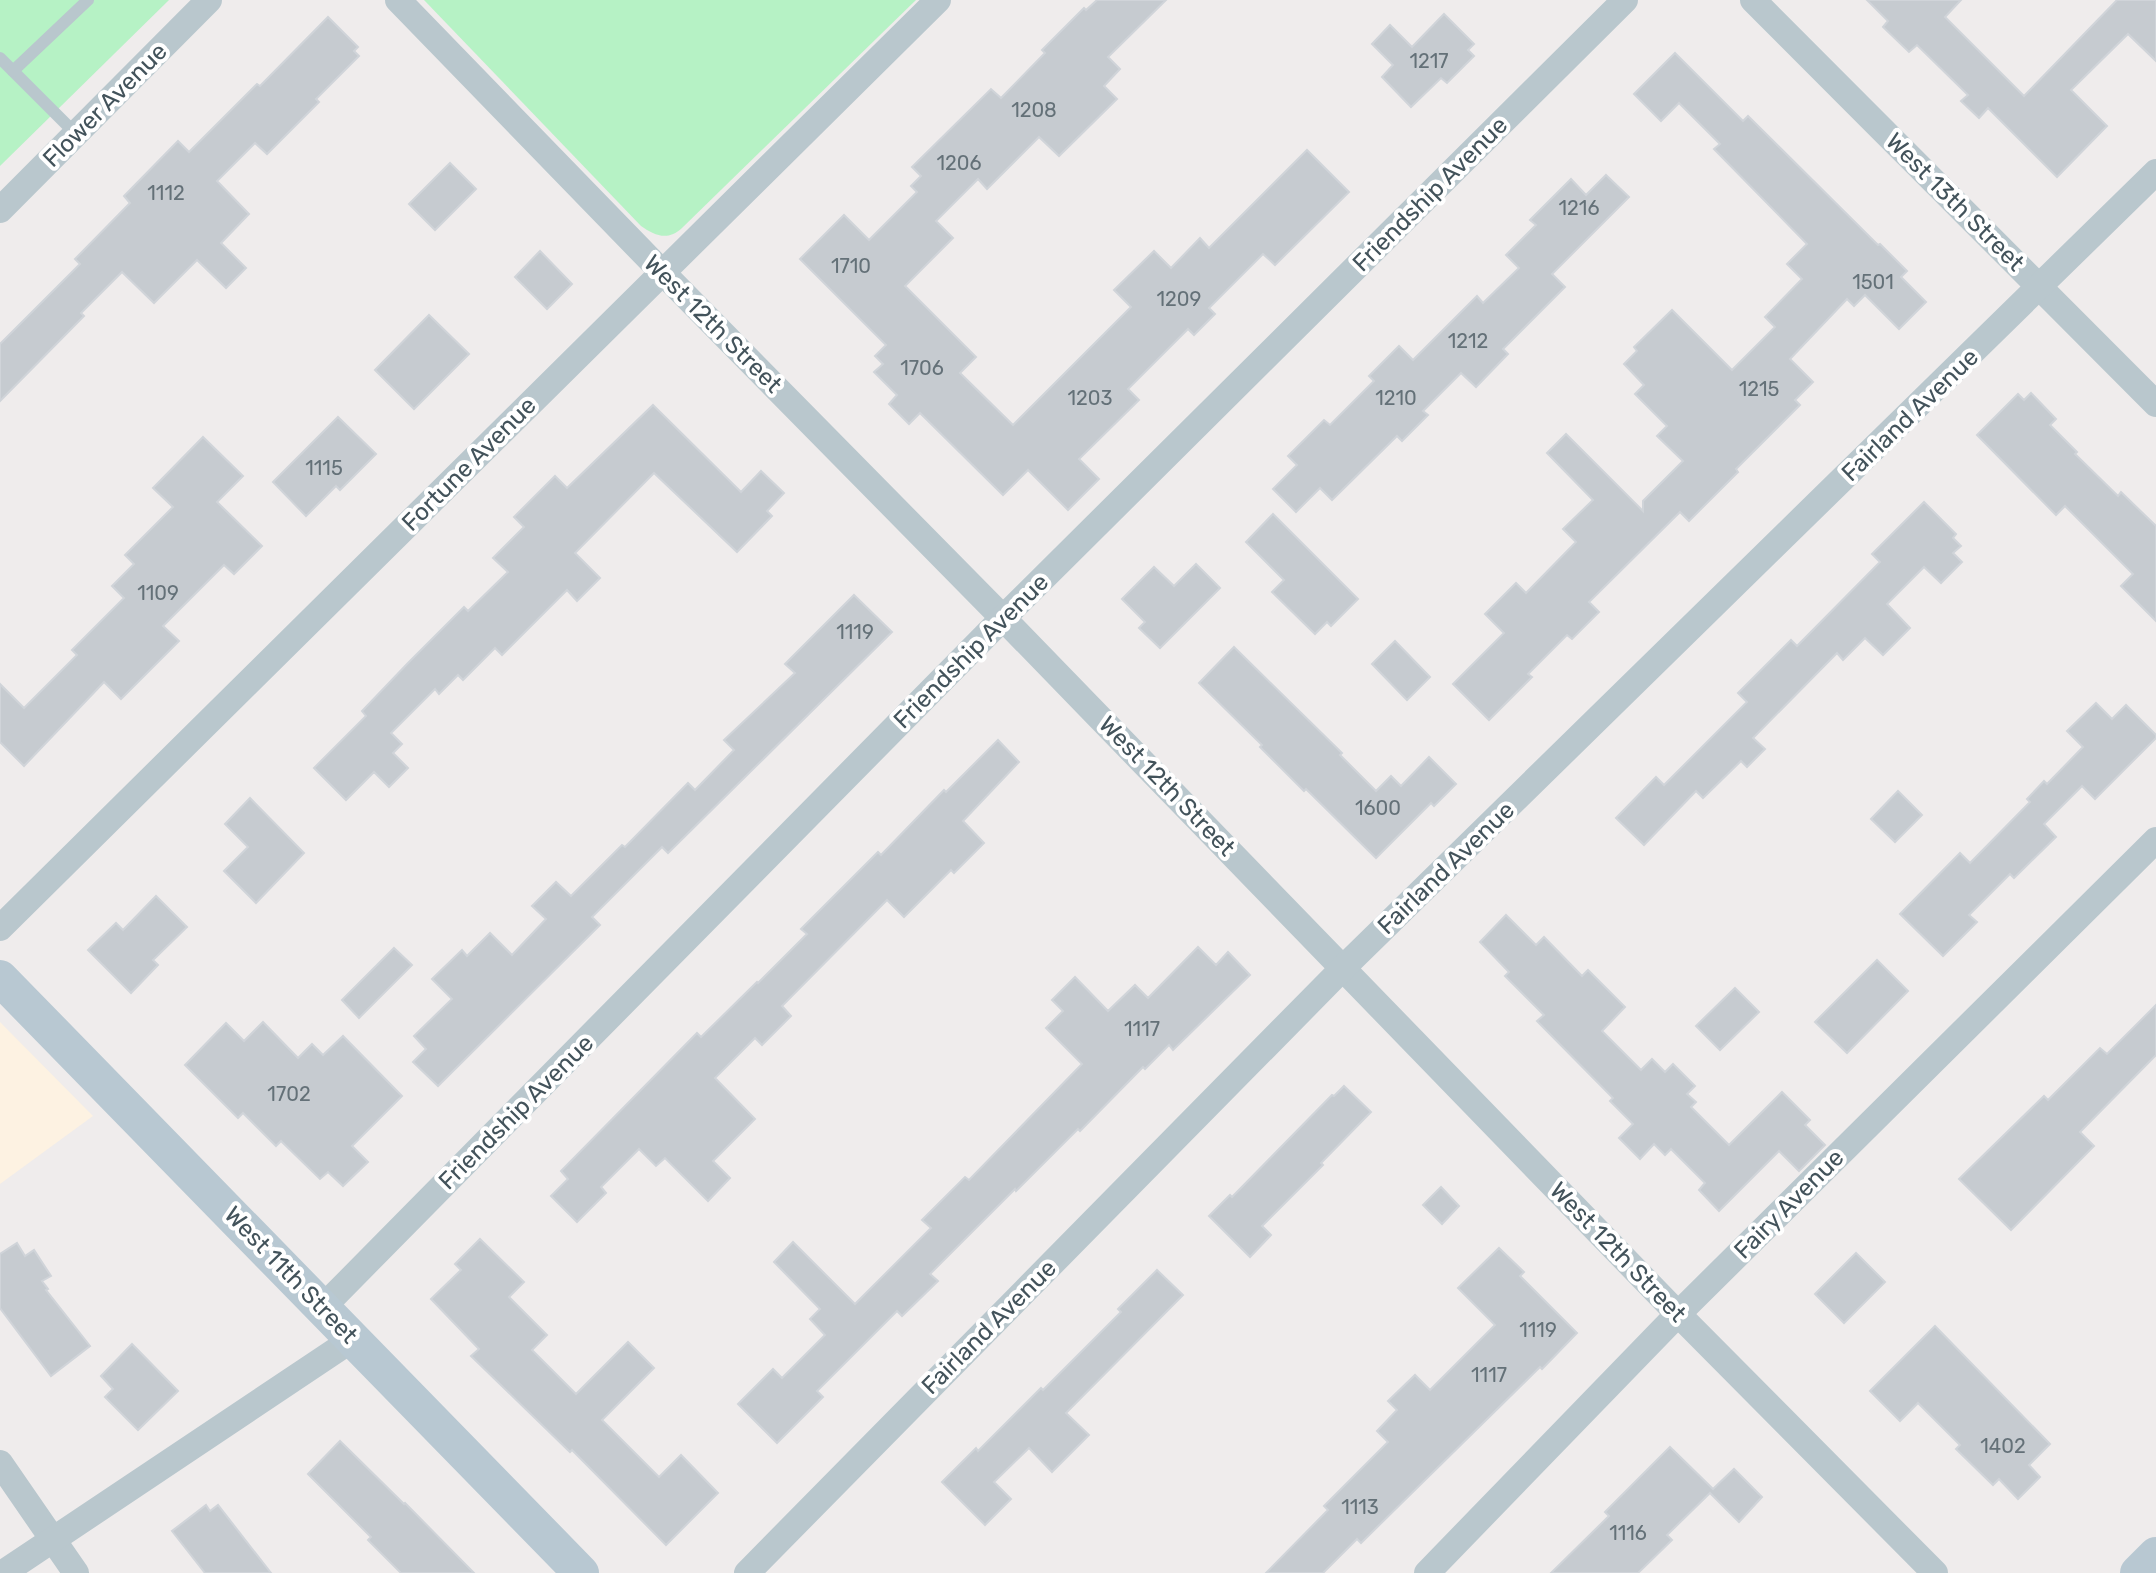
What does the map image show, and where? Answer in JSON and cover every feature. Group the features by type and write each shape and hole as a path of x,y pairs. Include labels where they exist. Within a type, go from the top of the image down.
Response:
{"main road":[{"name":"West 11th Street","path":"0,978 581,1573"},
{"path":"2138,1573 2156,1555"}],"street":[{"name":"Flower Avenue","path":"0,210 209,0"},
{"name":"West 12th Street","path":"398,0 1678,1314 1935,1573"},
{"name":"Fortune Avenue","path":"0,928 938,0"},
{"name":"Friendship Avenue","path":"322,1308 1003,618 1625,0"},
{"name":"West 13th Street","path":"1753,0 2156,404"},
{"name":"Fairland Avenue","path":"747,1573 1343,968 2156,172"},
{"name":"Fairy Avenue","path":"1427,1573 1678,1314 2156,840"},
{"path":"3,1573 353,1339"},
{"path":"0,1463 76,1573"}],"lane":[{"path":"13,71 88,0"},
{"path":"0,58 76,134"}],"shaded area":[{"path":"0,1022 93,1116 0,1184"}],"green space":[{"path":"0,0 169,0 0,166"},
{"path":"424,0 916,0 682,228 667,236 641,226"}],"building":[{"path":"1097,0 1166,0 1108,57 1120,69 1104,86 1117,99 1059,156 1039,137 987,189 978,179 936,221 953,238 905,286 976,357 960,373 1013,425 1131,307 1114,290 1154,251 1171,268 1200,238 1209,248 1307,150 1349,192 1275,265 1263,254 1209,308 1215,314 1194,335 1188,329 1128,389 1139,400 1079,459 1099,479 1068,510 1028,470 1003,495 920,413 909,424 889,404 897,395 874,372 883,364 875,356 886,345 800,259 844,215 869,240 917,192 911,186 921,176 912,167 991,89 1001,98 1045,53 1042,50 1084,8 1086,10"},
{"path":"1867,0 1961,0 1945,17 2024,96 2117,0 2156,0 2156,61 2128,34 2071,90 2107,126 2057,177 1988,108 1979,118 1961,101 1968,95 1917,45 1909,52 1883,27 1888,21"},
{"path":"1444,14 1474,44 1468,50 1474,56 1447,83 1441,78 1411,107 1382,77 1393,65 1372,44 1390,25 1412,47"},
{"path":"328,17 358,47 354,51 359,56 267,154 255,143 217,181 249,214 221,243 246,268 226,288 197,260 154,303 122,272 81,313 84,316 0,401 0,344 80,264 75,259 130,203 124,196 178,141 189,152"},
{"path":"1675,53 1743,121 1748,116 1880,244 1907,271 1901,277 1926,302 1899,329 1865,295 1854,306 1847,299 1790,359 1813,382 1795,400 1800,405 1689,521 1680,512 1589,602 1599,612 1572,639 1567,635 1528,674 1532,677 1489,720 1453,684 1504,633 1485,614 1516,583 1526,593 1576,542 1563,529 1593,500 1547,453 1566,434 1643,511 1643,501 1683,461 1657,436 1667,426 1635,394 1644,385 1624,364 1637,351 1634,347 1672,310 1732,370 1775,327 1765,317 1802,279 1787,264 1807,244 1714,149 1720,144 1679,103 1661,121 1634,94"},
{"path":"450,163 476,189 435,230 409,204"},
{"path":"1606,175 1629,197 1552,274 1565,287 1503,349 1508,354 1476,387 1461,373 1423,411 1428,415 1402,441 1397,436 1332,500 1320,488 1296,512 1273,489 1297,465 1288,456 1324,420 1330,425 1374,381 1369,376 1399,346 1413,360 1477,296 1483,303 1519,268 1506,255 1536,225 1530,220 1571,179 1586,195"},
{"path":"540,251 572,284 547,309 515,277"},
{"path":"429,315 469,354 414,409 375,370"},
{"path":"2031,393 2056,419 2050,425 2077,452 2075,454 2118,496 2121,492 2156,526 2156,621 2121,586 2133,574 2065,506 2056,515 1977,435 2018,394 2024,400"},
{"path":"653,405 741,492 761,471 784,493 767,511 772,516 737,552 654,473 575,553 600,578 577,601 567,590 502,655 495,648 463,680 458,675 439,694 435,689 391,733 402,744 393,753 408,768 389,787 374,772 346,800 314,768 366,716 362,711 408,663 464,607 468,611 508,572 493,558 524,527 514,517 555,476 567,488"},
{"path":"338,417 376,454 340,490 336,486 306,516 273,482"},
{"path":"203,437 243,476 217,502 262,546 234,574 224,565 163,626 179,641 121,699 104,682 24,766 0,742 0,684 24,708 77,655 72,650 124,598 112,586 134,564 125,555 173,507 153,488"},
{"path":"1924,502 1956,534 1953,538 1961,546 1953,553 1962,562 1941,583 1924,567 1887,604 1910,628 1883,655 1865,638 1843,660 1837,653 1753,738 1765,749 1747,767 1741,761 1703,798 1696,791 1644,845 1616,818 1656,777 1664,785 1747,702 1738,693 1791,640 1797,646 1880,562 1872,554"},
{"path":"1273,514 1358,599 1331,626 1327,622 1315,634 1272,592 1284,580 1246,542"},
{"path":"1196,564 1220,588 1160,648 1139,628 1145,622 1122,599 1154,567 1174,586"},
{"path":"854,595 892,632 668,853 662,847 592,917 600,925 438,1086 413,1062 426,1049 414,1036 452,999 432,979 462,950 467,956 490,933 512,955 546,919 532,906 556,882 571,896 688,783 695,790 734,750 724,740 795,673 785,664"},
{"path":"1395,641 1430,677 1407,700 1372,664"},
{"path":"1234,647 1342,753 1340,755 1376,791 1391,776 1401,786 1429,757 1456,784 1434,806 1431,803 1376,858 1306,789 1304,791 1199,683"},
{"path":"2096,703 2112,719 2126,705 2156,738 2095,799 2082,786 2044,824 2056,837 2014,878 2010,874 1969,915 1977,922 1943,956 1900,914 1960,853 1970,863 2030,802 2027,799 2044,781 2047,784 2083,747 2067,731"},
{"path":"998,740 1019,762 963,821 984,843 954,873 951,870 904,917 887,900 782,1006 791,1016 762,1045 755,1038 715,1078 755,1119 713,1161 730,1178 708,1201 665,1158 656,1166 639,1149 601,1187 606,1193 577,1222 551,1196 568,1179 561,1171 697,1033 701,1037 807,934 801,929 878,852 881,855"},
{"path":"1898,791 1922,815 1895,842 1871,819"},
{"path":"250,798 304,853 256,903 224,871 248,847 225,824"},
{"path":"156,896 187,927 153,960 158,965 131,993 88,950 116,923 123,930"},
{"path":"1506,915 1536,945 1544,937 1582,976 1588,970 1625,1007 1602,1031 1641,1070 1652,1059 1665,1072 1673,1064 1695,1086 1687,1094 1696,1102 1691,1107 1729,1145 1782,1092 1810,1120 1805,1125 1825,1145 1799,1171 1779,1151 1719,1211 1699,1190 1705,1183 1671,1149 1665,1155 1654,1144 1640,1159 1619,1138 1633,1124 1610,1101 1613,1098 1537,1021 1544,1015 1505,976 1509,972 1480,942"},
{"path":"1198,947 1216,965 1228,952 1250,975 1173,1050 1169,1045 1145,1069 1143,1067 1080,1131 1078,1129 1015,1189 930,1274 938,1281 902,1316 897,1311 817,1391 823,1397 777,1443 738,1404 773,1369 782,1378 825,1335 810,1319 820,1309 774,1262 793,1242 855,1304 931,1228 922,1220 965,1177 969,1180 1082,1064 1046,1028 1063,1011 1052,1000 1075,977 1108,1011 1135,985 1148,998"},
{"path":"394,948 412,965 359,1018 342,1000"},
{"path":"1877,960 1908,991 1847,1053 1815,1022"},
{"path":"1735,988 1759,1012 1720,1050 1696,1026"},
{"path":"2156,1005 2156,1055 2080,1132 2094,1146 2011,1230 1959,1179 2044,1096 2048,1100 2100,1048 2107,1054"},
{"path":"263,1022 298,1058 312,1044 323,1055 343,1036 402,1096 352,1146 368,1162 343,1186 328,1172 320,1179 281,1141 276,1146 243,1113 238,1118 185,1065 226,1023 244,1041"},
{"path":"1344,1086 1371,1112 1262,1226 1271,1235 1250,1257 1209,1216"},
{"path":"1441,1187 1459,1206 1442,1224 1423,1205"},
{"path":"480,1239 524,1282 509,1297 547,1335 532,1350 576,1394 628,1342 654,1368 602,1420 659,1477 681,1455 718,1493 666,1545 572,1450 570,1452 471,1356 479,1349 431,1299 461,1270 455,1264"},
{"path":"17,1243 25,1256 34,1250 51,1276 42,1281 46,1290 90,1346 51,1376 0,1308 0,1254"},
{"path":"1499,1248 1524,1272 1520,1276 1577,1333 1361,1543 1357,1539 1323,1573 1266,1573 1328,1510 1324,1506 1388,1442 1377,1431 1397,1410 1388,1401 1415,1375 1430,1390 1495,1325 1458,1288"},
{"path":"1856,1253 1885,1282 1844,1323 1815,1294"},
{"path":"1157,1270 1183,1295 1066,1413 1089,1435 1052,1472 1029,1448 994,1482 1011,1499 985,1525 942,1482 1041,1388 1043,1390 1121,1312 1118,1309"},
{"path":"1935,1326 2050,1444 2029,1465 2040,1477 2018,1499 1999,1479 1993,1485 1956,1449 1960,1445 1918,1403 1900,1421 1870,1391"},
{"path":"132,1344 178,1391 138,1430 105,1397 113,1389 101,1376"},
{"path":"340,1441 474,1573 401,1573 368,1540 371,1537 308,1474"},
{"path":"1670,1447 1713,1489 1734,1469 1762,1497 1739,1522 1710,1493 1667,1535 1672,1540 1638,1573 1551,1573 1609,1516 1605,1512"},
{"path":"206,1505 210,1511 218,1505 271,1573 205,1573 172,1531"}]}
